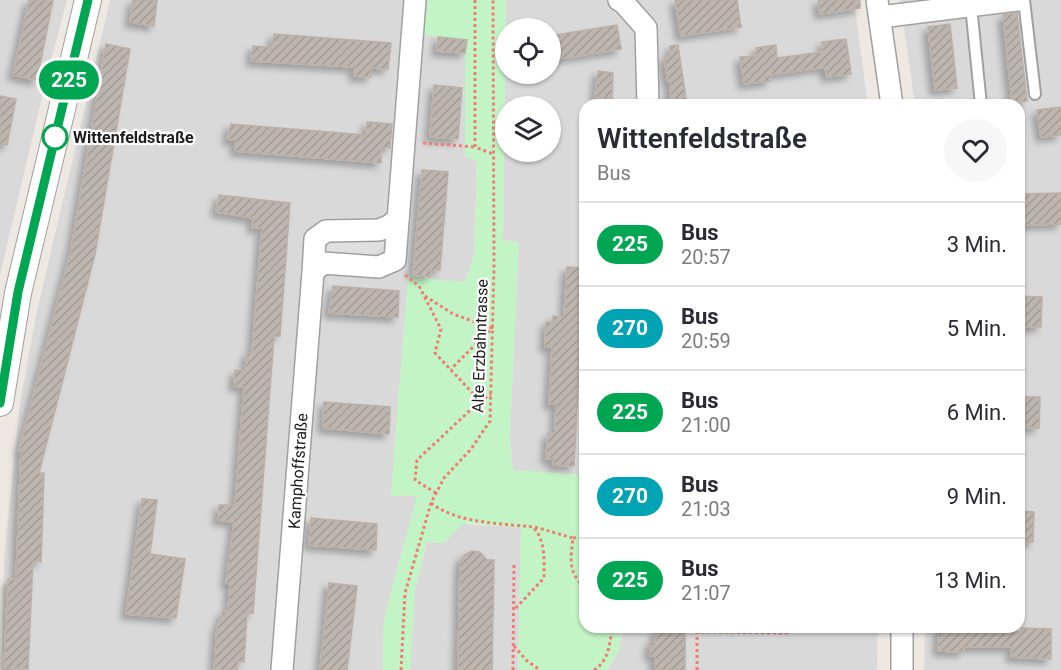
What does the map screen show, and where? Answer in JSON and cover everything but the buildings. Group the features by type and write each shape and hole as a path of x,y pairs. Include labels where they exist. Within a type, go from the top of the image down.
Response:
{"street":[{"path":"0,403 18,292 88,0"},
{"path":"313,272 323,263 379,267 395,260 415,0"},
{"path":"619,0 646,28 648,99"},
{"path":"891,99 878,8 971,6 1018,0"},
{"name":"Kamphoffstraße","path":"282,670 315,239 326,231 379,230 398,219"},
{"path":"902,633 902,670"}],"lane":[{"path":"1024,0 1035,94"},
{"path":"971,6 980,99"}],"path":[{"path":"475,0 475,147"},
{"name":"Alte Erzbahntrasse","path":"400,670 405,593 431,503 444,478 471,449 490,421 493,0"},
{"path":"403,141 475,147 493,154"},
{"path":"389,263 419,286 441,329 435,353 480,401"},
{"path":"424,295 453,314 492,328 450,369"},
{"path":"436,493 416,480 417,460 490,394"},
{"path":"431,503 444,513 478,521 533,526 573,538 579,538"},
{"path":"514,610 544,578 544,552 538,532 533,526"},
{"path":"573,538 571,569 579,582"},
{"path":"513,670 514,562"},
{"path":"594,670 600,667 609,650 611,633"},
{"path":"697,633 697,670"},
{"path":"513,646 526,660 540,670"}],"shaded area":[{"path":"0,0 67,0 0,275"},
{"path":"110,0 425,0 468,39 466,54 477,162 474,255 465,282 408,278 391,496 417,496 384,619 383,670 2,670 4,558 19,409 36,315"},
{"path":"506,0 853,0 867,99 579,99 579,475 513,471 510,436 518,242 503,240 504,162 561,162 561,96 505,96 505,84 561,84 561,18 506,18"},
{"path":"900,0 1061,0 1061,670 924,670 925,633 1025,633 1025,99 914,99"},
{"path":"336,235 391,236 372,258 318,257"},
{"path":"463,523 521,527 518,670 410,670 415,589 427,542 444,543"},
{"path":"622,633 878,633 877,670 607,670 615,658"}],"green space":[{"path":"425,0 506,0 506,18 495,18 495,84 505,84 505,96 495,96 495,162 504,162 503,240 519,242 510,436 513,470 579,475 579,633 621,633 619,651 607,670 518,670 521,528 464,523 444,543 427,542 415,589 410,670 383,670 384,619 417,496 391,496 408,277 465,282 474,255 477,162 465,156 467,40 422,35"}],"bus line":[{"name":"225","path":"0,403 18,292 88,0"}],"place":[{"name":"Wittenfeldstraße","path":"55,137"}]}
